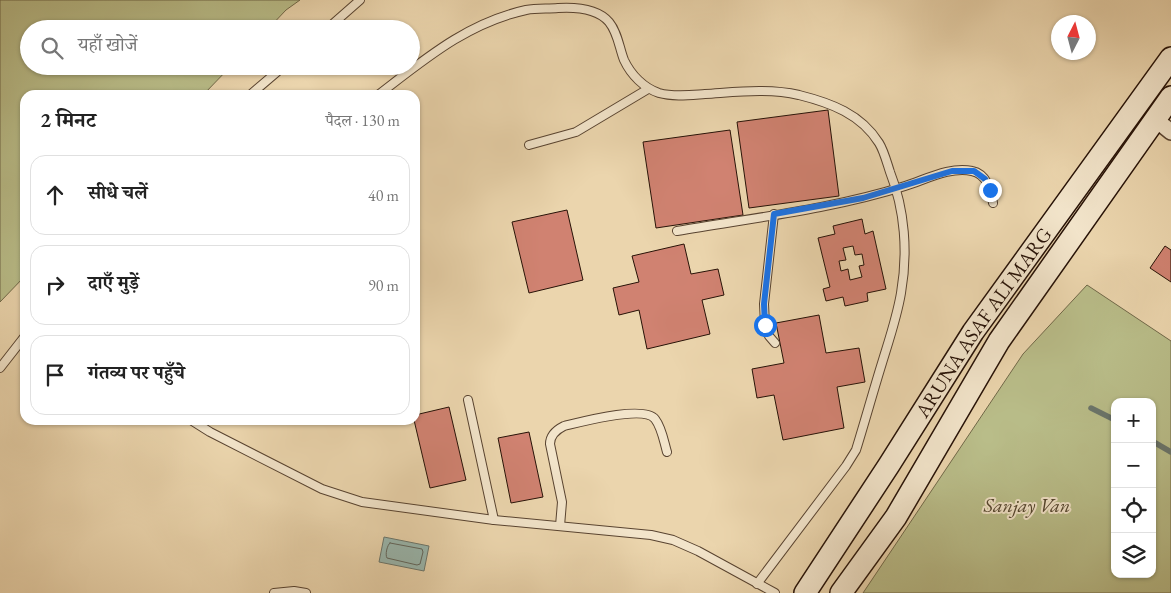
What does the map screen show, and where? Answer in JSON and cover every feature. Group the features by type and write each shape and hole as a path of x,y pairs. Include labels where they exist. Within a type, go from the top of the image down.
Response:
{"main road":[{"name":"ARUNA ASAF ALI MARG","path":"805,593 973,332 1171,58"},
{"name":"ARUNA ASAF ALI MARG","path":"841,593 896,517 999,341 1163,126 1171,97"}],"lane":[{"path":"337,20 360,0"},
{"path":"420,63 456,37 482,25 527,10 570,7 590,11 607,20 615,31 625,60 636,78 648,89 663,94 689,95 771,90 800,95 839,107 856,117 880,145 896,189 904,233 901,292 895,320 856,450 757,584"},
{"path":"256,90 273,75"},
{"path":"384,90 404,75"},
{"path":"529,145 576,132 648,89"},
{"path":"677,230 863,198 952,171 974,171 985,179 993,203"},
{"path":"774,214 764,304 765,325 769,336 775,343"},
{"path":"0,368 20,342"},
{"path":"468,400 494,520"},
{"path":"560,526 562,502 550,444 550,439 558,429 564,426 630,413 648,413 654,417 658,425 667,452"},
{"path":"199,425 330,492 362,502 494,520 651,535 673,540 698,551 775,593"},
{"path":"274,593 294,591 306,593"}],"green space":[{"path":"0,0 300,0 277,20 20,20 20,75 222,75 208,90 20,90 20,281 0,302"},
{"name":"Sanjay Van","path":"1087,285 1171,341 1171,593 863,593 1023,354"}],"water":[{"path":"384,537 429,546 424,571 379,562"}],"building":[{"path":"828,110 839,196 749,208 737,122"},
{"path":"730,130 743,215 656,228 643,142"},
{"path":"567,210 583,280 529,293 512,222"},
{"path":"862,219 865,234 873,231 886,289 867,293 868,301 845,306 843,297 826,301 823,289 830,287 818,238 835,234 833,226","holes":["853,246 855,255 862,254 864,265 859,266 862,277 850,280 848,269 841,271 839,261 846,260 843,248"]},
{"path":"684,244 691,274 718,269 724,295 702,300 710,334 647,349 639,310 619,315 613,288 639,282 632,256"},
{"path":"1165,246 1171,250 1171,282 1150,268"},
{"path":"819,315 826,353 859,348 865,382 837,387 844,428 783,440 774,395 757,398 752,369 784,363 776,323"},
{"path":"449,407 466,480 430,488 415,425 420,425 420,414"},
{"path":"529,432 543,497 511,503 498,438"}],"waterway":[{"path":"1091,408 1111,418"},
{"path":"1155,443 1171,452"}],"route":[{"path":"765,325 764,304 774,214 863,198 952,171 974,171 985,179 990,190"}]}
